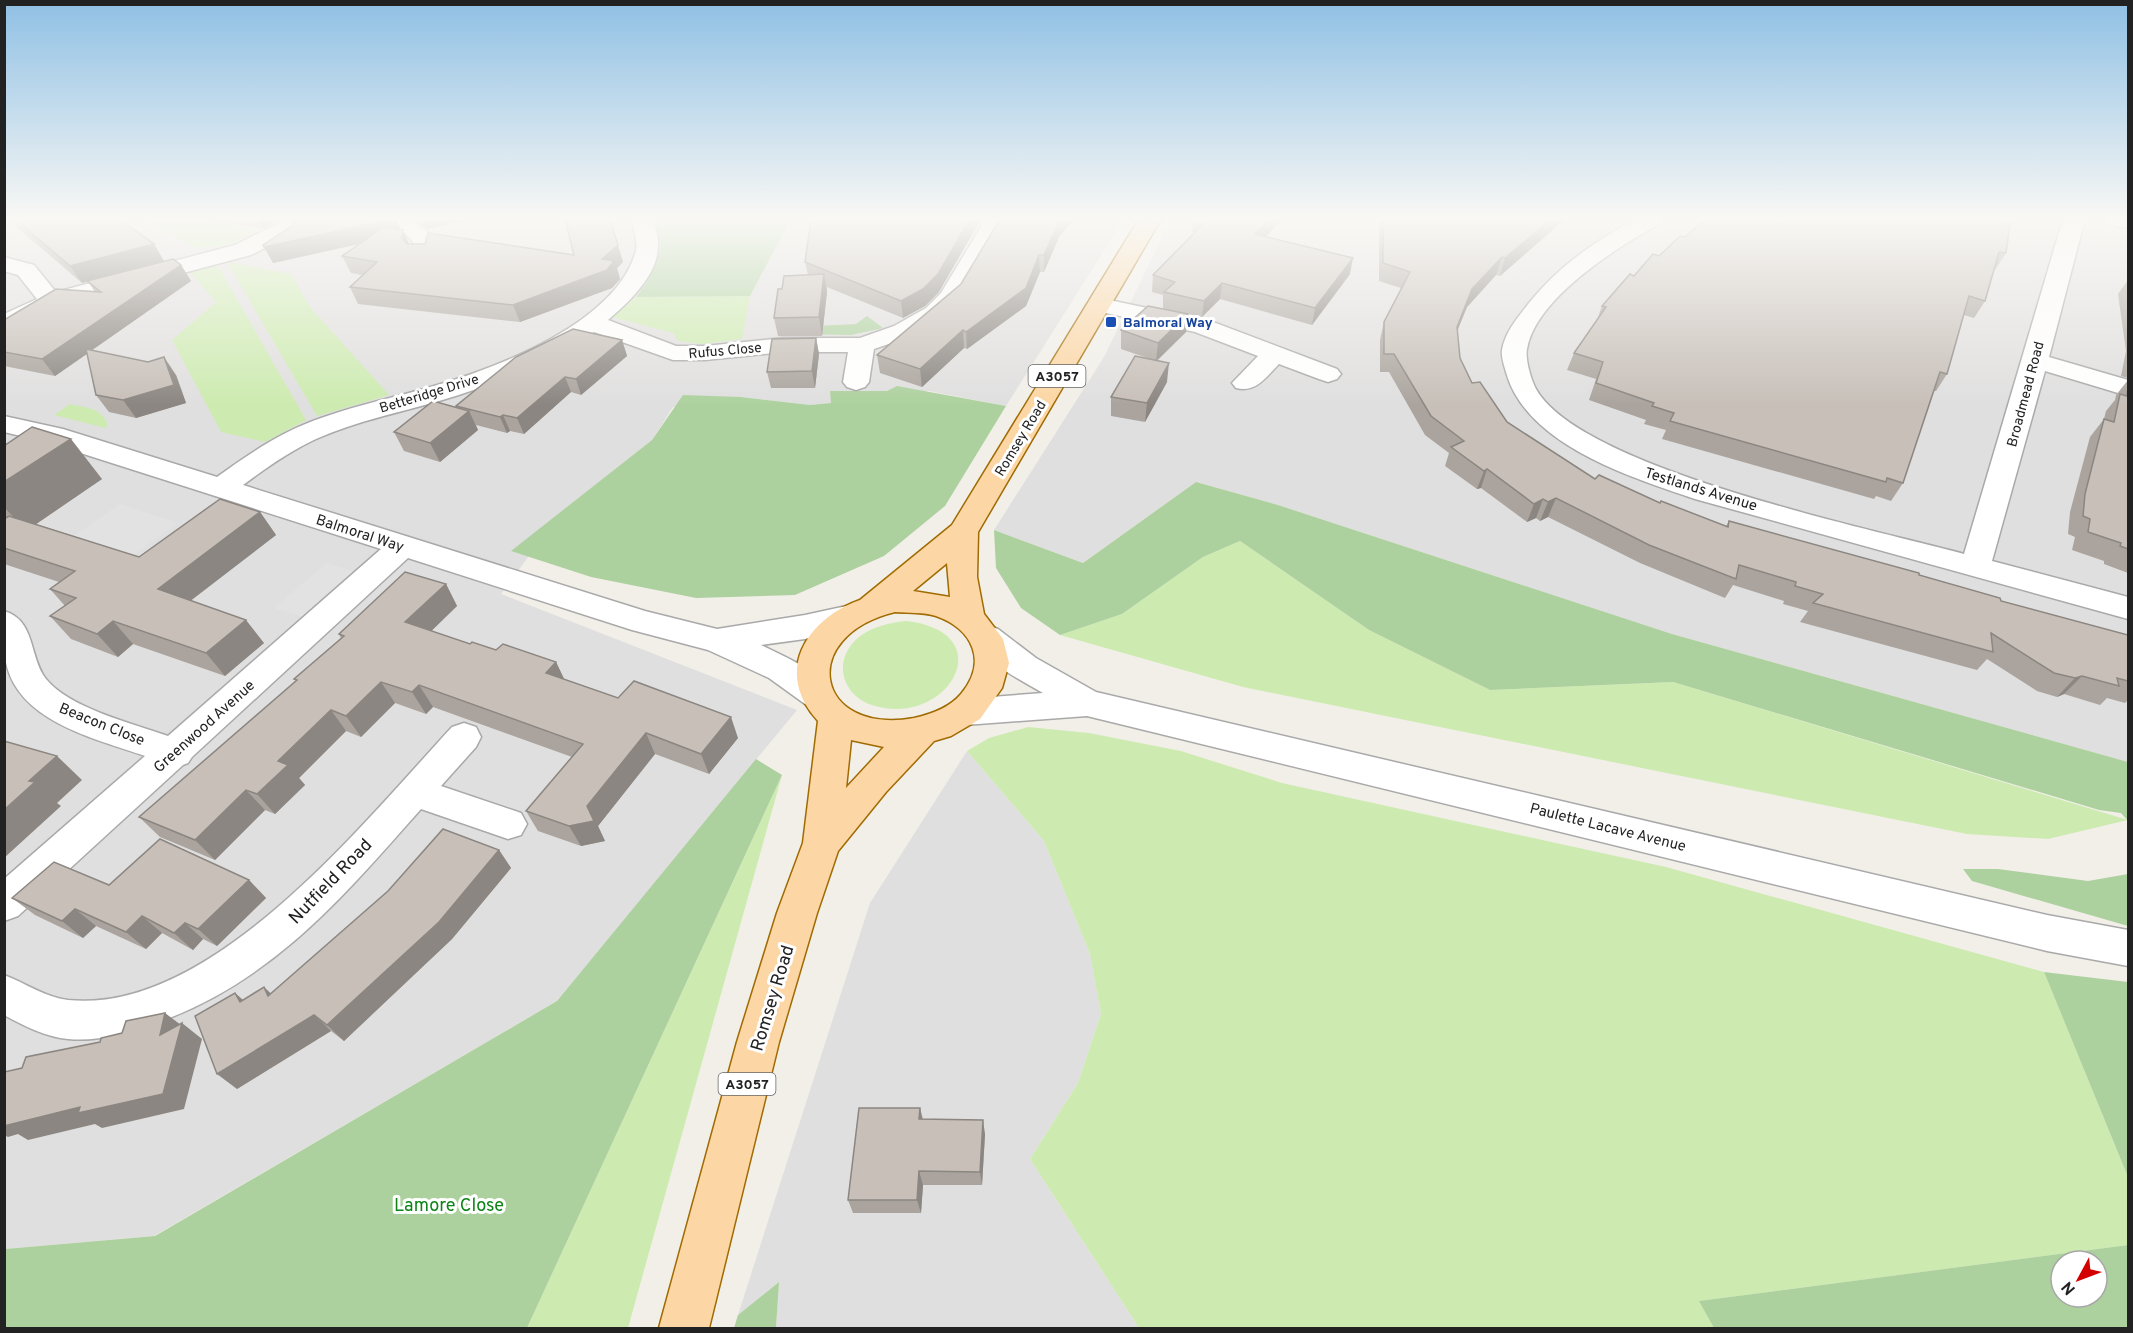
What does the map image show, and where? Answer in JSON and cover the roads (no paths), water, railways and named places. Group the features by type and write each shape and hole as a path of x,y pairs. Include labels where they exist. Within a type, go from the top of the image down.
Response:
{"main road":[{"name":"Romsey Road","path":"860,612 919,571 963,532 1114,281"},
{"name":"Romsey Road","path":"963,532 962,578 978,627"},
{"path":"895,601 922,601 947,606 978,627 993,655 992,675 982,694 965,712 945,723 922,731 890,734 875,733 854,727 826,706 812,670 817,652 828,634 860,612 895,601"},
{"name":"Romsey Road","path":"684,1329 758,1042 797,913 822,843 826,706"},
{"name":"Romsey Road","path":"822,843 873,782 922,731"}],"street":[{"path":"35,281 51,301"},
{"path":"4,323 51,301 126,281"},
{"name":"Betteridge Drive","path":"221,488 264,456 318,428 469,383 537,354 593,323 635,281"},
{"name":"Rufus Close","path":"593,323 673,353 705,353 783,345 862,345 903,331 934,313 950,297 959,281"},
{"name":"Testlands Avenue","path":"1563,281 1543,300 1526,324 1514,354 1518,377 1530,400 1555,423 1581,442 1648,474 1975,568 2128,608"},
{"name":"Broadmead Road","path":"1975,568 1999,491 2056,281"},
{"path":"1100,305 1152,314 1204,327 1328,374"},
{"path":"856,382 862,345"},
{"path":"1245,383 1275,354"},
{"path":"2033,360 2128,388"},
{"name":"Balmoral Way","path":"4,424 53,435 643,622 716,640 781,669 826,706"},
{"name":"Greenwood Avenue","path":"4,904 176,753 402,547"},
{"name":"Balmoral Way","path":"716,640 805,627 860,612"},
{"name":"Beacon Close","path":"4,622 13,631 32,686 47,700 67,712 176,753"},
{"name":"Paulette Lacave Avenue","path":"978,627 1024,667 1087,703 2047,933 2128,948"},
{"name":"Paulette Lacave Avenue","path":"965,712 1087,703"},
{"name":"Nutfield Road","path":"4,994 59,1018 106,1018 153,1006 204,983 251,956 308,908 464,737"},
{"path":"414,792 508,824"}],"place":[{"name":"Balmoral Way","path":"1111,322"}],"park label":[{"name":"Lamore Close","path":"449,1205"}]}
